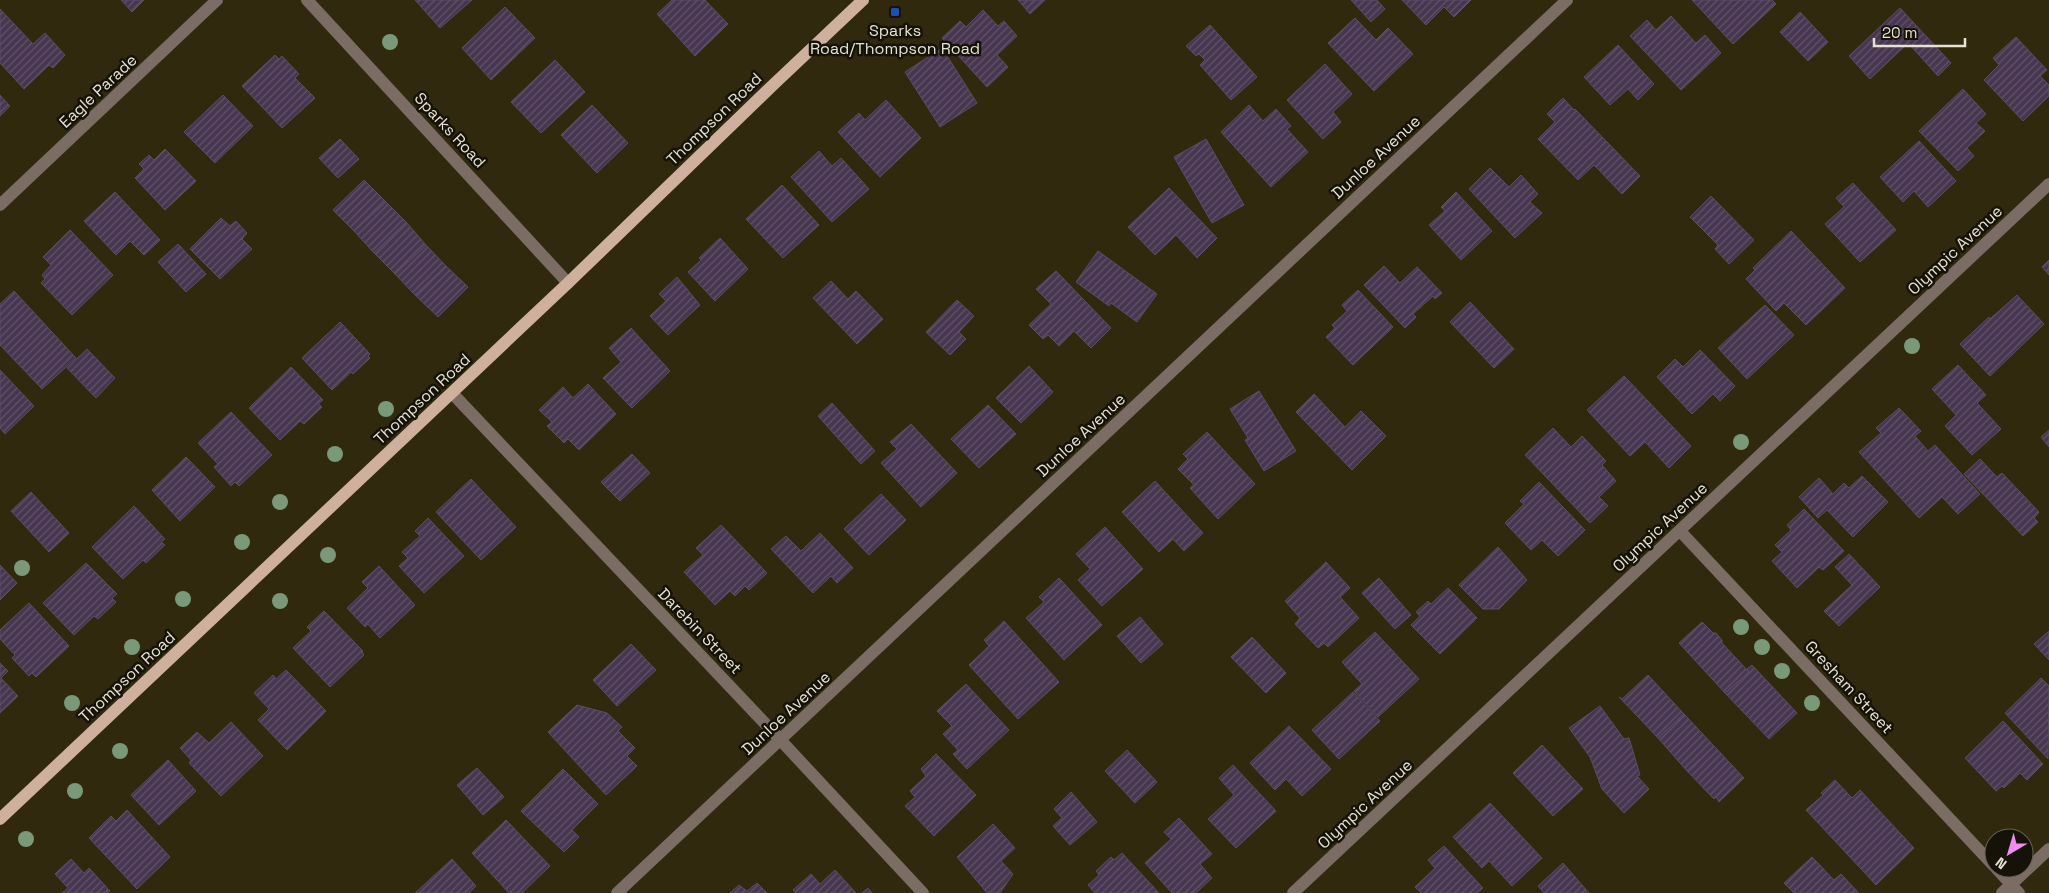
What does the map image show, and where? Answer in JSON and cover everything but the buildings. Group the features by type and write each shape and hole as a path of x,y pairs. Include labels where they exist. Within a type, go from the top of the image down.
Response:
{"main road":[{"name":"Thompson Road","path":"0,819 452,393 773,84 864,0"}],"street":[{"name":"Eagle Parade","path":"0,205 217,0"},
{"name":"Sparks Road","path":"307,0 568,283"},
{"name":"Dunloe Avenue","path":"617,893 1567,0"},
{"name":"Olympic Avenue","path":"1293,893 2049,184"},
{"name":"Darebin Street","path":"452,393 781,740 923,893"},
{"name":"Gresham Street","path":"1680,531 1984,855"},
{"path":"2011,890 2049,849"},
{"name":"Gresham Street","path":"2003,878 2011,890"}],"place":[{"name":"Sparks Road/Thompson Road","path":"895,12"}]}
